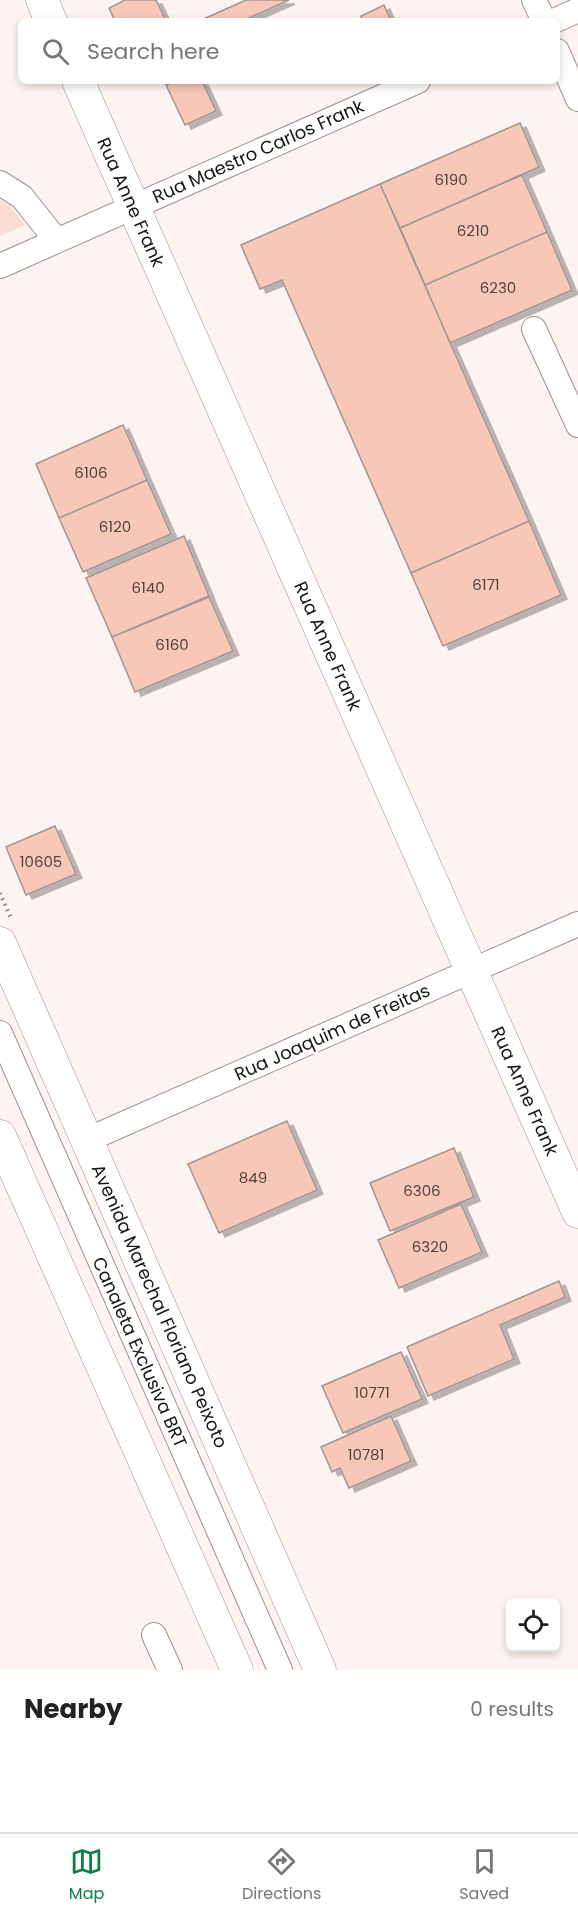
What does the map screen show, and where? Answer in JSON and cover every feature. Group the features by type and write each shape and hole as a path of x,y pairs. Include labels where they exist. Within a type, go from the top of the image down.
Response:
{"main road":[{"path":"42,0 50,18"},
{"name":"Rua Anne Frank","path":"79,84 578,1212"},
{"name":"Avenida Marechal Floriano Peixoto","path":"0,943 320,1670"},
{"path":"0,1136 237,1670"}],"street":[{"path":"534,0 543,18"},
{"path":"560,18 578,10"},
{"path":"560,58 578,99"},
{"name":"Rua Maestro Carlos Frank","path":"0,266 411,84"},
{"path":"0,183 22,197 57,241"},
{"path":"534,329 578,425"},
{"name":"Rua Joaquim de Freitas","path":"87,1140 578,924"},
{"name":"Canaleta Exclusiva BRT","path":"0,1033 280,1670"},
{"path":"154,1635 170,1670"}],"shaded area":[{"path":"0,200 10,206 25,225 0,236"}],"building":[{"path":"125,0 156,0 165,18 114,18 109,8"},
{"path":"246,0 289,0 249,18 206,18"},
{"path":"384,5 390,18 362,18 361,16"},
{"path":"203,84 216,111 185,125 166,85"},
{"path":"520,123 539,167 400,228 380,184"},
{"path":"522,175 547,232 425,285 400,228"},
{"path":"380,184 529,521 411,573 282,280 260,289 241,245"},
{"path":"547,232 572,290 450,343 425,285"},
{"path":"123,425 147,480 59,518 36,464"},
{"path":"147,480 171,534 83,572 59,518"},
{"path":"529,521 561,595 443,646 411,573"},
{"path":"184,536 209,596 112,637 86,578"},
{"path":"209,597 233,651 135,692 112,637"},
{"path":"55,826 76,874 26,895 6,847"},
{"path":"287,1121 317,1190 219,1233 188,1164"},
{"path":"454,1148 474,1197 390,1231 370,1183"},
{"path":"461,1204 482,1252 399,1288 378,1240"},
{"path":"559,1281 565,1297 500,1325 514,1359 428,1396 407,1347"},
{"path":"401,1352 422,1399 343,1433 322,1386"},
{"path":"391,1416 411,1461 349,1488 340,1468 332,1472 321,1447"}]}
